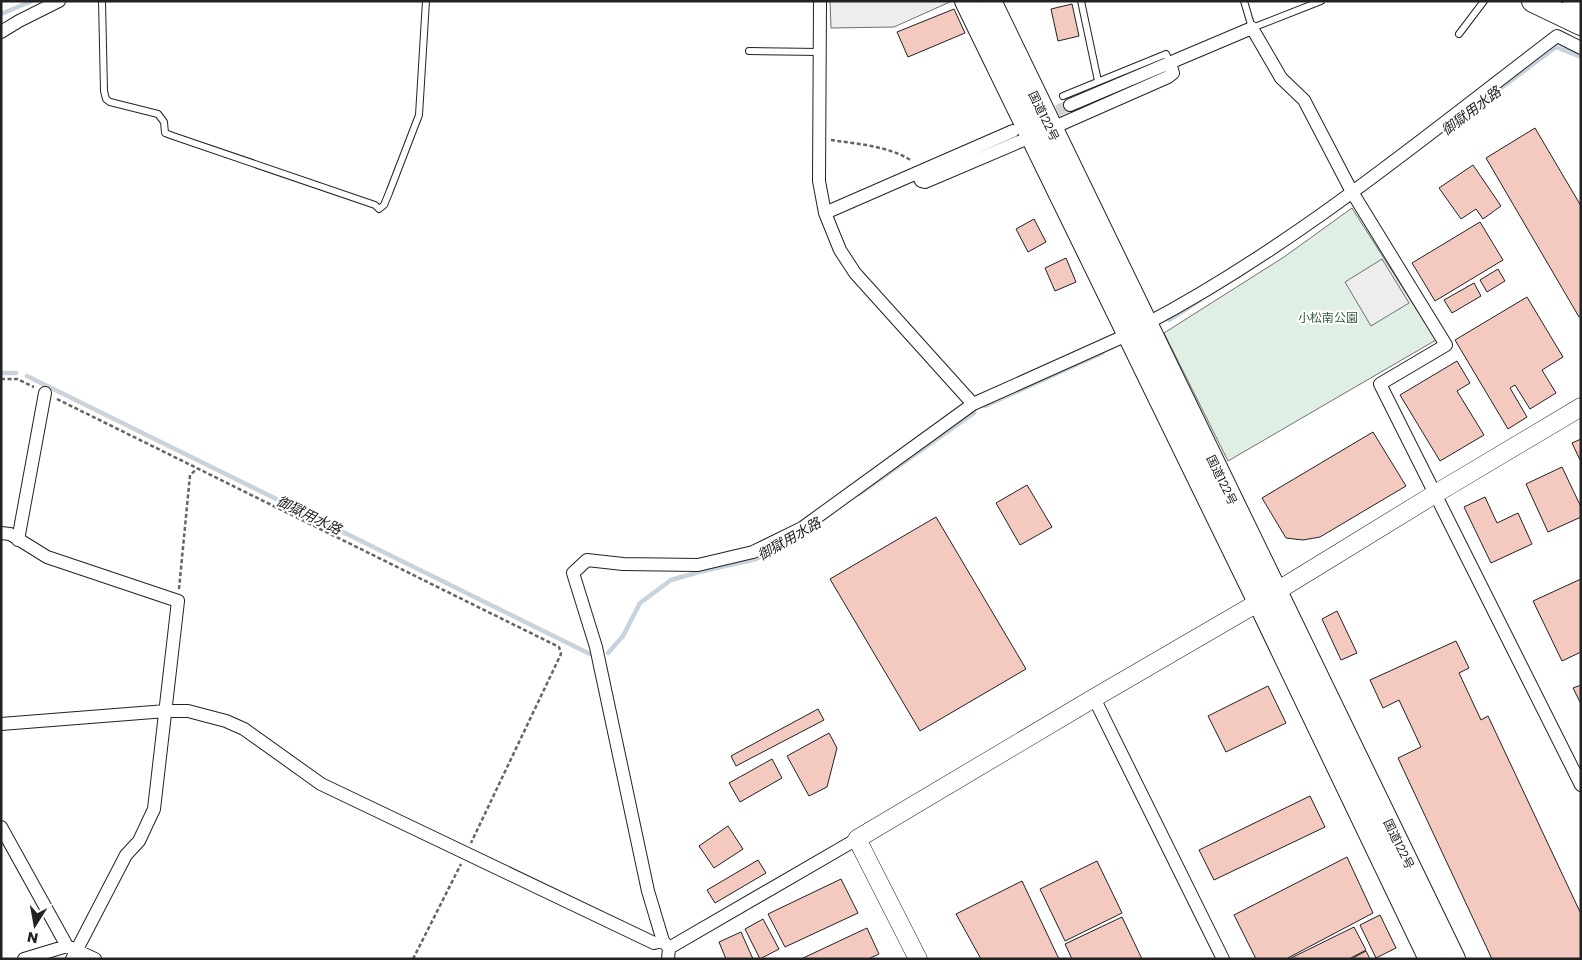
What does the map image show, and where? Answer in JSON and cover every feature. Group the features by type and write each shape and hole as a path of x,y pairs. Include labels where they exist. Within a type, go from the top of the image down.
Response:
{"highway":[{"name":"国道122号","path":"966,1 1032,132 1137,329 1267,597 1454,959"},
{"name":"国道122号","path":"990,1 1032,132"},
{"path":"1533,1 1581,24"},
{"path":"1574,1 1581,4"},
{"name":"国道122号","path":"1267,597 1430,959"}],"street":[{"path":"1,32 59,1"},
{"path":"820,1 818,138 820,181 825,213 840,250 855,273 973,404"},
{"path":"1067,100 1170,63 1252,28 1281,78 1304,100 1352,192 1446,344 1380,384 1581,785"},
{"path":"666,949 648,892 596,647 573,573 587,560 623,564 698,565 753,552 802,528 973,404 1137,329 1201,293 1276,245 1352,192 1557,36 1581,48"},
{"path":"916,168 921,181 926,182 1032,132 1168,77 1172,73 1170,63"},
{"path":"825,213 916,168 1032,132"},
{"path":"18,540 45,393"},
{"path":"666,949 857,840 1267,597 1581,407"},
{"path":"1,533 10,534 47,557 178,601 154,809 139,841 126,856 72,951"},
{"path":"1094,698 1223,959"},
{"path":"1,724 166,711 188,711 226,721 244,729 321,784 666,949"},
{"path":"1,827 72,951"},
{"path":"857,840 918,959"},
{"path":"24,959 72,951 95,959"}],"lane":[{"path":"102,1 104,92 106,99 110,102 158,114 164,122 165,133 375,205 379,209 384,205 419,114 426,1"},
{"path":"1081,1 1098,81"},
{"path":"1244,1 1252,28 1321,1"},
{"path":"1459,34 1483,3 1474,1"},
{"path":"749,51 820,52"},
{"path":"1067,100 1098,81 1166,54 1170,63"}],"path":[{"path":"818,138 864,145 897,153 916,168"},
{"path":"1,379 18,379 559,647 561,654 466,854 413,959"},
{"path":"178,601 190,475 197,468"}],"green space":[{"name":"小松南公園","path":"1352,208 1436,340 1228,461 1164,333 1284,257"}],"shaded area":[{"path":"830,1 952,1 894,27 831,28"},
{"path":"1382,259 1409,303 1371,326 1345,282"}],"building":[{"path":"1072,4 1079,36 1058,41 1051,9"},
{"path":"954,9 965,33 908,57 897,32"},
{"path":"1535,128 1581,206 1581,316 1579,317 1486,158"},
{"path":"1473,165 1501,206 1483,219 1476,209 1461,219 1439,188"},
{"path":"1034,219 1046,242 1028,252 1016,229"},
{"path":"1480,222 1503,260 1435,301 1412,263"},
{"path":"1066,258 1076,282 1055,291 1045,268"},
{"path":"1498,269 1505,281 1487,292 1480,280"},
{"path":"1474,283 1481,296 1452,313 1444,300"},
{"path":"1527,297 1563,357 1542,370 1556,393 1530,409 1515,385 1510,388 1527,417 1508,429 1455,340"},
{"path":"1457,361 1470,383 1457,391 1484,435 1440,461 1400,395"},
{"path":"1373,432 1406,486 1320,537 1303,540 1286,538 1262,498"},
{"path":"1581,439 1581,462 1572,443"},
{"path":"1562,467 1581,507 1581,517 1548,532 1526,484"},
{"path":"1027,485 1052,527 1020,545 996,503"},
{"path":"1485,497 1497,523 1518,513 1532,544 1491,563 1464,507"},
{"path":"936,517 1026,669 920,731 830,579"},
{"path":"1581,579 1581,652 1562,661 1533,601"},
{"path":"1337,611 1357,653 1341,660 1322,619"},
{"path":"1456,641 1469,668 1459,673 1481,720 1488,716 1581,914 1581,959 1492,959 1398,758 1421,747 1399,700 1383,708 1370,680"},
{"path":"1581,685 1581,704 1573,688"},
{"path":"1268,686 1286,723 1226,752 1208,716"},
{"path":"818,709 824,720 736,766 731,756"},
{"path":"829,733 837,748 827,787 809,796 787,756"},
{"path":"772,759 782,778 740,802 729,783"},
{"path":"1310,796 1325,827 1214,880 1199,850"},
{"path":"728,826 743,849 714,868 699,846"},
{"path":"1347,857 1373,913 1286,959 1256,959 1234,915"},
{"path":"758,860 766,873 715,903 707,890"},
{"path":"1097,861 1122,913 1065,941 1040,889"},
{"path":"841,879 858,913 785,947 768,914"},
{"path":"1022,881 1059,959 981,959 956,914"},
{"path":"1380,915 1396,948 1376,958 1360,925"},
{"path":"1122,917 1142,959 1072,959 1065,944"},
{"path":"763,919 779,949 760,959 745,929"},
{"path":"1354,927 1366,950 1349,959 1289,959"},
{"path":"867,928 879,954 868,959 801,959"},
{"path":"741,932 753,959 726,959 719,942"},
{"path":"1366,951 1370,959 1351,959"}],"waterway":[{"path":"1,14 32,1"},
{"name":"御獄用水路","path":"1445,130 1556,47 1581,57"},
{"name":"御獄用水路","path":"1169,320 1200,300"},
{"name":"御獄用水路","path":"985,406 1102,353"},
{"name":"御獄用水路","path":"1,373 16,373"},
{"name":"御獄用水路","path":"27,376 590,654"},
{"name":"御獄用水路","path":"859,494 974,413"},
{"name":"御獄用水路","path":"608,653 623,636 640,603 671,580 756,559 788,542"}],"tunnel":[{"path":"1041,119 1070,105"}]}
